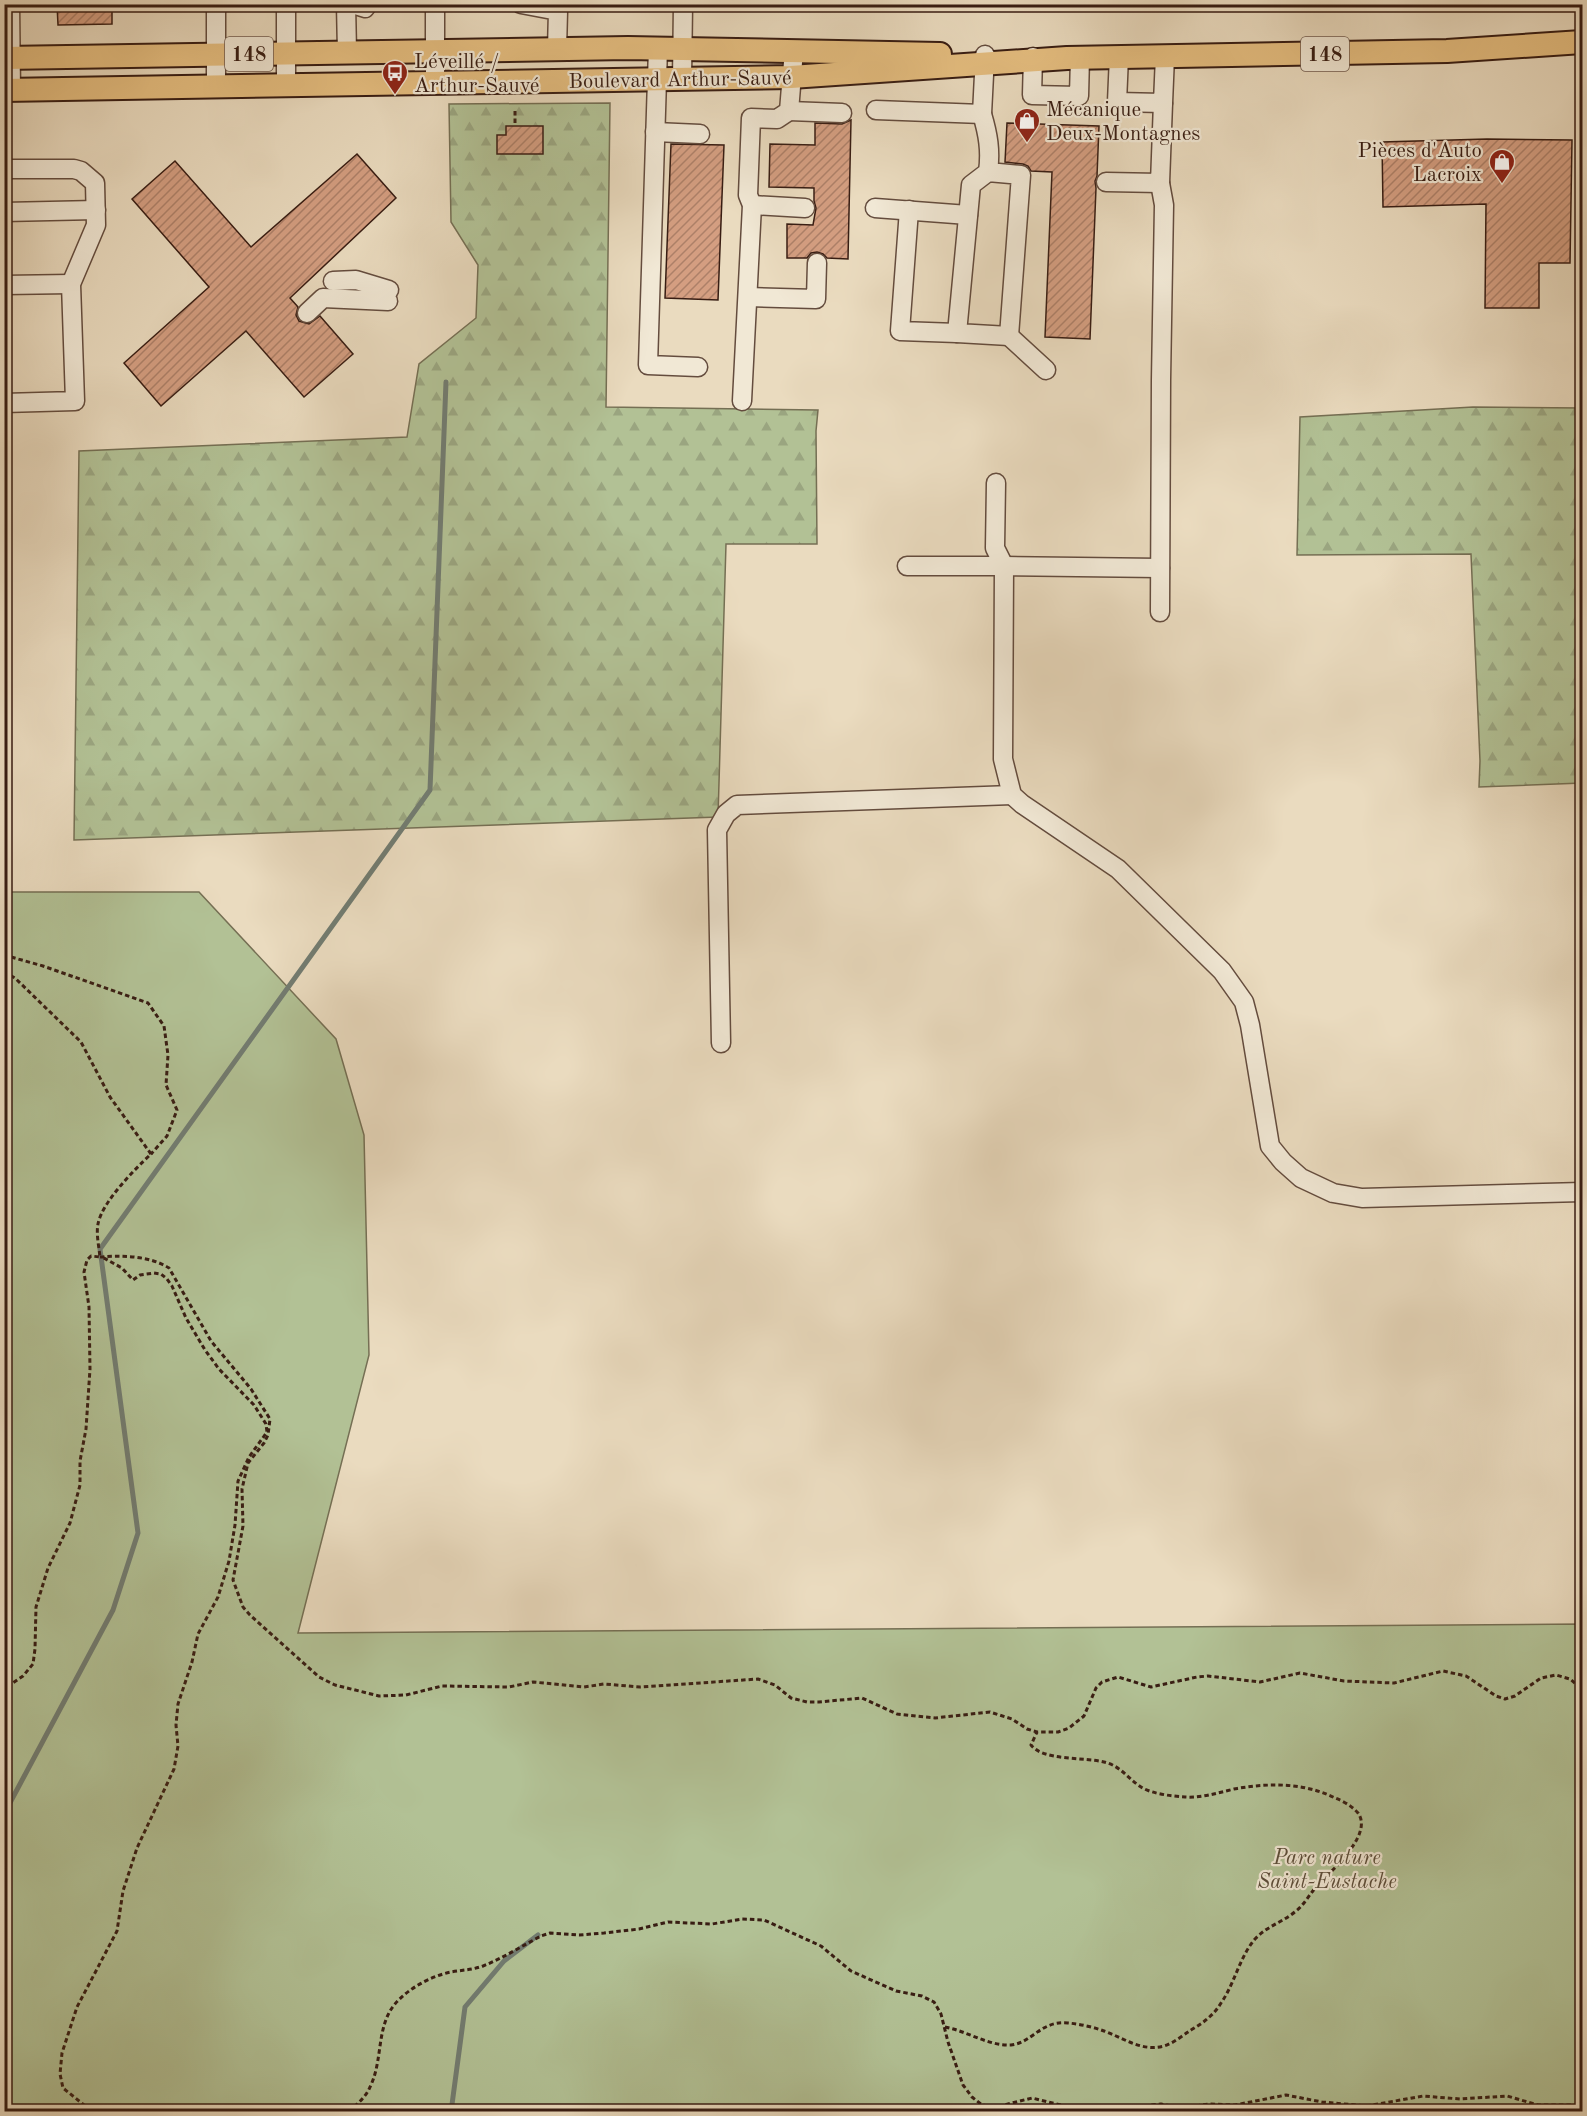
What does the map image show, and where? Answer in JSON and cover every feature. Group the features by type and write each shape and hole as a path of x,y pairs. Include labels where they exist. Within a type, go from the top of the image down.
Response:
{"main road":[{"name":"Boulevard Arthur-Sauvé","path":"7,58 682,48 794,50 984,59 1467,51 1582,42"},
{"name":"Boulevard Arthur-Sauvé","path":"8,90 792,77 984,59"}],"street":[{"path":"8,90 10,4"},
{"path":"216,86 216,12 218,4"},
{"path":"286,4 286,85"},
{"path":"346,4 347,52"},
{"path":"352,4 365,8 368,4"},
{"path":"435,4 435,83"},
{"path":"521,4 557,8 557,49"},
{"path":"682,79 683,4"},
{"path":"658,48 648,365 698,368"},
{"path":"789,111 794,50"},
{"path":"1119,57 1117,102 1163,103"},
{"path":"1160,612 1164,205 1160,183 1165,57"},
{"path":"1033,58 1032,95 1079,96 1073,58"},
{"path":"984,59 982,114 989,139 988,172"},
{"path":"876,110 982,114"},
{"path":"742,401 752,205 748,195 751,118 777,119 789,111 842,113"},
{"path":"655,132 700,134"},
{"path":"4,169 74,169 81,171 95,183 96,210 96,225 71,284 75,401 4,402"},
{"path":"957,333 971,185 988,172 1021,175 1009,336"},
{"path":"1106,182 1160,183"},
{"path":"752,205 805,208"},
{"path":"876,208 969,214"},
{"path":"4,212 96,210"},
{"path":"909,210 900,330 1009,336 1046,370"},
{"path":"748,297 816,299 817,263"},
{"path":"307,313 323,298 389,295 357,280 333,281"},
{"path":"4,285 71,284"},
{"path":"996,483 994,548 1004,566 1003,759 1012,795 1118,869 1222,971 1244,1002 1250,1025 1270,1146 1283,1162 1301,1178 1333,1193 1362,1198 1582,1192"},
{"path":"907,566 1160,568"},
{"path":"721,1043 717,830 726,814 736,805 1012,795"}],"path":[{"path":"515,111 515,126"},
{"path":"4,955 44,966 148,1003 164,1026 168,1055 166,1085 177,1110 167,1136 128,1175 98,1223 100,1257"},
{"path":"4,972 15,978 81,1042 110,1097 151,1154"},
{"path":"4,1689 23,1676 33,1664 36,1607 48,1568 70,1523 80,1485 80,1454 86,1429 90,1369 89,1307 84,1272 87,1260 91,1256 148,1259 169,1268 211,1341 266,1410 270,1419 268,1435 248,1463 244,1474 243,1526 233,1580 239,1598 250,1615 319,1677 345,1688 391,1697 430,1688 453,1686 509,1688 533,1682 584,1687 604,1684 640,1687 759,1679 774,1685 791,1698 807,1702 862,1698 897,1714 927,1718 990,1712 1012,1719 1037,1732 1058,1732 1069,1728 1084,1716 1096,1688 1102,1682 1118,1677 1151,1687 1197,1677 1208,1676 1260,1682 1300,1673 1344,1681 1394,1683 1443,1671 1466,1676 1496,1696 1505,1699 1515,1696 1541,1678 1556,1675 1570,1679 1582,1689"},
{"path":"99,2112 63,2088 60,2074 62,2053 76,2007 117,1931 121,1899 137,1848 174,1769 178,1746 176,1725 178,1704 192,1662 198,1634 218,1597 227,1569 235,1525 238,1481 249,1457 267,1432 266,1424 254,1405 208,1354 186,1318 167,1279 154,1273 140,1275 133,1280 122,1268 100,1257"},
{"path":"945,2027 985,2041 1003,2044 1019,2043 1039,2029 1060,2022 1103,2030 1131,2044 1164,2046 1173,2042 1212,2015 1221,2004 1251,1945 1264,1930 1301,1907 1345,1858 1359,1835 1361,1824 1358,1813 1346,1803 1321,1792 1286,1784 1239,1789 1202,1797 1153,1792 1140,1787 1121,1769 1105,1762 1052,1755 1035,1750 1031,1745 1037,1732"},
{"path":"350,2112 370,2087 378,2062 384,2025 392,2008 415,1988 436,1976 483,1966 550,1933 579,1935 639,1929 668,1922 712,1924 742,1919 764,1920 821,1946 844,1967 864,1978 896,1991 928,1999 938,2008 963,2085 982,2105 996,2107 1032,2098 1089,2112"},
{"path":"1130,2112 1150,2105 1161,2104 1181,2108 1209,2104 1235,2105 1286,2095 1322,2102 1367,2106 1424,2096 1460,2099 1507,2096 1538,2105 1582,2105"},
{"path":"128,2112 147,2112"}],"green space":[{"path":"610,103 606,407 818,410 816,431 817,544 726,544 718,817 74,840 79,451 407,437 419,364 476,318 478,265 451,222 449,104"},
{"path":"1473,407 1582,408 1582,783 1479,787 1480,761 1471,554 1297,555 1300,417"},
{"name":"Parc nature Saint-Eustache","path":"5,892 199,892 336,1039 364,1135 369,1355 298,1633 1582,1624 1582,2111 5,2111"}],"building":[{"path":"57,4 112,4 112,24 58,25"},
{"path":"851,120 848,259 827,258 817,252 811,253 807,258 787,258 787,224 813,225 816,208 814,188 769,187 770,144 815,145 815,123 842,124"},
{"path":"1007,123 1099,126 1090,339 1045,337 1052,172 1031,171 1023,164 1005,162"},
{"path":"506,126 543,126 543,154 497,154 497,135 506,135"},
{"path":"1487,139 1572,140 1570,263 1539,263 1539,308 1485,308 1486,204 1383,207 1382,142"},
{"path":"671,144 724,145 718,300 665,298"},
{"path":"357,154 396,198 290,298 298,307 296,315 299,321 309,324 320,316 353,354 304,397 246,331 161,406 124,363 209,287 132,199 175,161 251,247"}],"waterway":[{"path":"4,1814 113,1610 138,1533 100,1249 430,790 446,382"},
{"path":"451,2112 465,2007 504,1961 538,1935"}],"place":[{"name":"Léveillé / Arthur-Sauvé","path":"395,96"},
{"name":"Mécanique Deux-Montagnes","path":"1027,144"},
{"name":"Pièces d'Auto Lacroix","path":"1502,185"}]}
